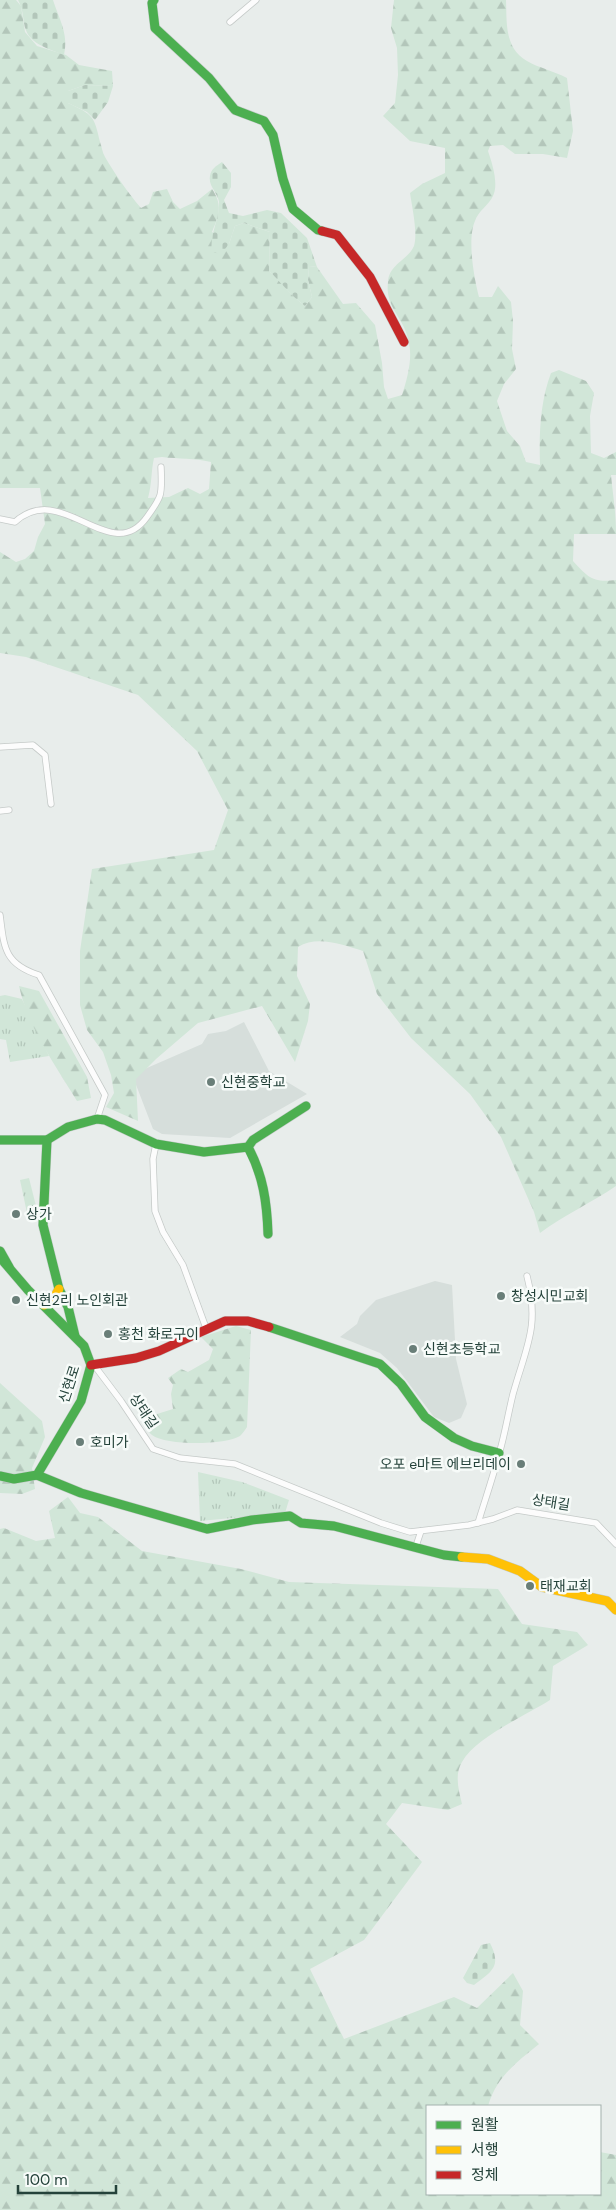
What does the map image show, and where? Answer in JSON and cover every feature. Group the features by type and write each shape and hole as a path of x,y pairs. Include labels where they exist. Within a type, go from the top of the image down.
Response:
{"street":[{"path":"154,0 152,3 156,28 209,78 235,110 264,121 273,135 282,179 293,209 318,230 337,234 370,277 404,342"},
{"path":"230,22 256,0"},
{"path":"0,519 15,522 24,514 63,512 92,527 124,535 140,528 162,494 161,468"},
{"path":"0,748 32,745 45,755 51,804"},
{"path":"0,811 9,810"},
{"path":"0,915 4,948 22,970 39,975 105,1095 96,1119"},
{"path":"0,1140 47,1140 68,1127 96,1119 105,1120 156,1144 204,1152 248,1147 253,1140 306,1106"},
{"path":"47,1140 43,1224 59,1290 68,1307 75,1336"},
{"path":"156,1144 153,1159 155,1211 164,1232 183,1265 206,1328"},
{"path":"248,1147 258,1164 268,1202 268,1234"},
{"path":"0,1251 4,1266"},
{"name":"신현로","path":"0,1258 4,1266 84,1346 91,1365 81,1401 37,1475"},
{"path":"478,1523 499,1454 513,1393 524,1362 534,1319 527,1276"},
{"path":"44,1305 59,1290"},
{"path":"91,1365 136,1358 159,1351 225,1321 248,1321 345,1350 380,1364 401,1384 425,1417 454,1438 472,1446 499,1454"},
{"name":"상태길","path":"91,1365 97,1369 120,1400 153,1449 180,1458 235,1464 381,1523 410,1532 478,1523 517,1510 596,1523 616,1544"},
{"path":"0,1476 7,1479 37,1475 81,1493 207,1528 290,1516 301,1523 334,1526 371,1537 416,1546 444,1555 488,1559 520,1572 542,1588 607,1601 616,1610"},
{"path":"416,1546 421,1531"}],"shaded area":[{"name":"신현중학교","path":"244,1022 269,1071 307,1094 230,1138 162,1134 153,1129 133,1077 140,1071 202,1044 208,1034 226,1031"},
{"name":"신현초등학교","path":"435,1281 452,1285 456,1359 467,1404 461,1418 449,1423 434,1417 397,1368 380,1353 340,1337 357,1324 360,1316 376,1300"}],"green space":[{"path":"0,0 16,0 21,6 25,32 37,46 66,55 79,65 112,71 113,86 85,85 68,91 68,103 88,113 94,121 105,157 141,208 149,204 153,192 167,189 173,202 180,209 197,201 212,189 218,200 219,210 212,232 229,244 235,226 244,223 270,232 269,271 305,306 312,297 308,280 309,266 317,267 343,304 356,303 375,325 384,387 388,399 402,395 410,358 407,335 389,298 389,276 395,266 408,255 414,246 415,227 410,193 422,184 445,173 445,148 410,141 383,116 395,103 398,75 397,48 391,28 394,0 506,0 508,34 514,49 527,61 536,66 567,78 573,131 567,158 543,154 515,154 503,145 490,146 488,151 494,173 495,191 476,217 471,248 479,297 492,297 498,286 511,302 513,321 512,349 516,369 504,384 497,401 507,431 520,446 526,462 540,465 541,418 544,395 551,373 559,370 586,381 594,393 590,416 591,453 604,458 616,452 616,475 611,475 616,534 574,534 573,561 591,578 601,581 616,580 616,1186 558,1220 540,1233 534,1212 501,1137 470,1094 411,1038 377,994 363,951 330,942 306,943 298,947 297,976 310,1004 308,1021 295,1062 262,1006 198,1023 156,1059 136,1079 138,1121 106,1107 114,1093 111,1075 103,1052 87,1030 80,1005 80,951 92,869 214,850 228,810 197,751 138,695 26,657 0,653 0,552 16,562 25,559 34,551 38,537 45,524 40,488 0,488","holes":["162,457 211,462 209,489 200,494 188,488 169,497 148,498 154,458"]},
{"path":"18,0 53,0 64,33 64,55 33,41 26,30"},
{"path":"85,85 113,86 108,102 95,120 87,112 68,103 68,91"},
{"path":"222,162 231,173 231,187 224,200 229,213 243,216 267,210 281,213 307,238 317,267 309,266 308,280 312,297 305,306 269,271 270,232 244,223 235,226 229,244 221,254 212,252 211,245 219,202 210,183 210,176 216,166"},
{"path":"19,986 39,991 87,1077 91,1098 77,1101 51,1060 36,1031 23,1001"},
{"path":"5,995 22,999 49,1056 10,1062 6,1040 0,1039 0,996"},
{"path":"29,1178 37,1210 27,1213 20,1180"},
{"path":"236,1326 251,1330 247,1427 244,1432 233,1439 210,1443 182,1443 159,1439 152,1435 141,1419 173,1409 171,1394 173,1385 168,1378 181,1369 188,1372 209,1360 213,1349 201,1337"},
{"path":"0,1383 42,1421 45,1437 32,1468 35,1489 22,1494 0,1493"},
{"path":"198,1472 242,1482 289,1500 285,1513 200,1521"},
{"path":"68,1497 80,1513 98,1517 142,1551 241,1569 289,1582 498,1589 522,1624 577,1632 588,1645 553,1666 550,1700 489,1736 469,1753 462,1762 458,1772 462,1804 448,1810 402,1803 386,1824 422,1862 364,1940 310,1969 344,2039 454,1997 477,2008 513,1973 523,1991 520,2025 539,2044 515,2064 502,2078 488,2105 426,2105 426,2195 601,2195 601,2152 616,2155 616,2210 0,2210 0,1529 4,1528 36,1541 55,1538 49,1511"},
{"path":"490,1943 495,1958 493,1968 474,1985 467,1983 463,1978 481,1945"}],"traffic: fast":[{"path":"154,0 152,3 155,28 209,78 235,110 264,121 273,135 283,179 293,209 318,230 322,231"},
{"path":"0,1140 47,1140 68,1127 97,1119 105,1120 156,1144 204,1152 248,1147 253,1140 306,1106"},
{"path":"47,1140 43,1225 59,1289 68,1307 75,1336"},
{"path":"248,1147 261,1178 267,1211 268,1234"},
{"path":"0,1251 9,1267"},
{"path":"0,1476 14,1479 37,1475 81,1401 91,1365 84,1346 28,1290 4,1262"},
{"path":"269,1327 380,1364 401,1384 425,1417 454,1438 472,1446 499,1453"},
{"path":"37,1475 81,1493 207,1529 252,1520 290,1516 301,1523 334,1526 444,1555 462,1557"}],"traffic: slow":[{"path":"44,1305 55,1296 59,1289"},
{"path":"462,1557 488,1559 520,1571 542,1587 607,1601 616,1610"}],"traffic: jam":[{"path":"322,231 337,235 370,277 404,342"},
{"path":"91,1365 136,1358 159,1351 225,1321 248,1321 269,1327"}],"place":[{"name":"신현중학교","path":"211,1082"},
{"name":"상가","path":"16,1214"},
{"name":"창성시민교회","path":"501,1296"},
{"name":"신현2리 노인회관","path":"16,1300"},
{"name":"홍천 화로구이","path":"108,1334"},
{"name":"신현초등학교","path":"413,1349"},
{"name":"호미가","path":"80,1442"},
{"name":"오포 e마트 에브리데이","path":"521,1464"},
{"name":"태재교회","path":"530,1586"}]}
